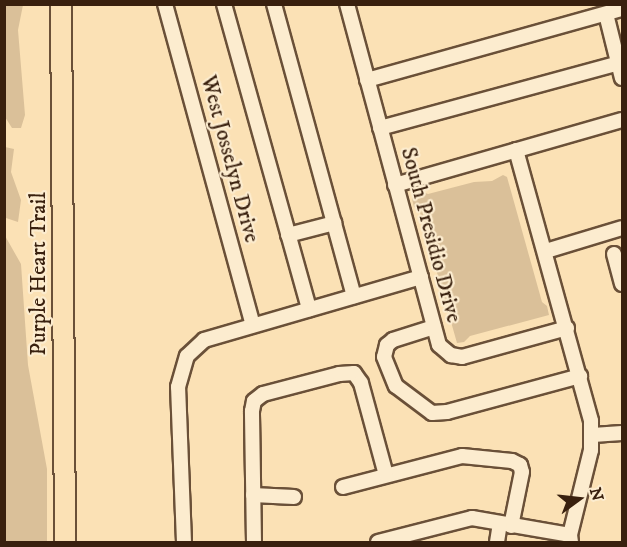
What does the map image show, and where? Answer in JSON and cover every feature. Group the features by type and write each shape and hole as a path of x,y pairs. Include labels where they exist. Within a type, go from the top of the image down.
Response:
{"highway":[{"name":"Purple Heart Trail","path":"61,4 65,543"}],"street":[{"name":"West Josselyn Drive","path":"165,4 253,325"},
{"path":"224,4 309,309"},
{"path":"274,4 354,296"},
{"name":"South Presidio Drive","path":"347,4 439,345 452,355 462,357 567,328"},
{"path":"367,80 622,9"},
{"path":"606,14 622,78"},
{"path":"380,128 619,63"},
{"path":"395,185 622,120"},
{"path":"378,543 427,536 472,518 571,539 593,435 580,376 546,250 516,150"},
{"path":"288,235 334,223"},
{"path":"546,250 622,228"},
{"path":"614,254 622,284"},
{"path":"184,543 178,387 186,356 204,340 421,278"},
{"path":"434,327 393,340 387,345 384,357 396,386 432,413 447,412 580,376"},
{"path":"254,543 254,401 263,394 348,372 354,373 361,383 386,476"},
{"path":"593,435 622,433"},
{"path":"343,487 462,456 512,461 520,465 522,482 497,543"},
{"path":"254,495 294,497"}],"shaded area":[{"path":"4,5 23,5 18,30 25,115 21,128 12,128 5,117"},
{"path":"5,147 14,149 11,172 21,200 18,222 6,218 5,214"},
{"path":"503,175 507,177 542,302 547,306 549,315 470,336 464,342 457,343 419,209 414,207 412,199 414,195 423,192 428,194 474,182 492,181"},
{"path":"4,234 21,264 28,365 47,469 47,542 5,542"}]}
